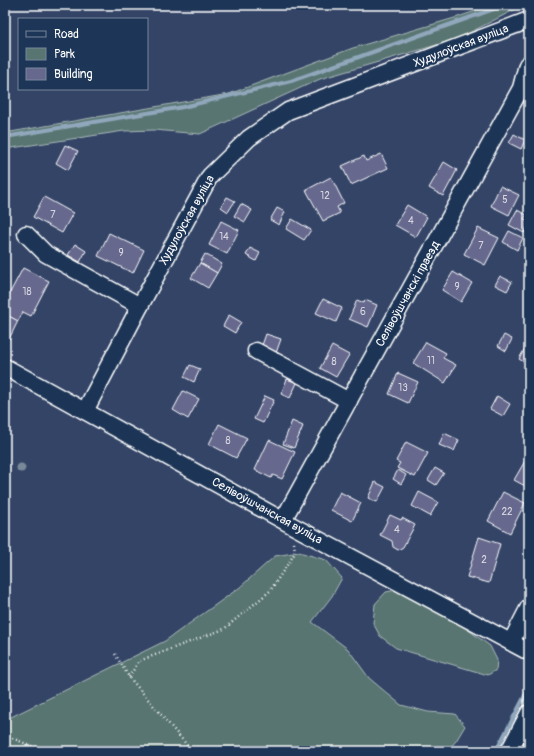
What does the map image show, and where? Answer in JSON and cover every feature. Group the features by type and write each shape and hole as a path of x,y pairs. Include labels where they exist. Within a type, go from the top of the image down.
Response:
{"street":[{"name":"Худулоўская вуліца","path":"85,411 210,176 249,138 288,111 529,20"},
{"name":"Селівоўшчанскі праезд","path":"288,523 349,401 521,88 527,65"},
{"path":"26,234 46,254 140,306"},
{"path":"256,351 349,401"},
{"name":"Селівоўшчанская вуліца","path":"5,367 288,523 529,652"},
{"path":"511,642 529,607"},
{"path":"509,751 529,713"}],"path":[{"path":"129,677 139,661 224,629 270,591 295,554 288,523"},
{"path":"115,654 129,677 192,751"},
{"path":"5,735 43,751"}],"green space":[{"path":"493,5 528,5 514,10 457,39 320,79 200,134 154,130 124,131 5,149 5,133 229,94 353,48"},
{"path":"299,552 326,560 342,578 332,596 312,622 348,649 369,678 401,705 428,712 455,714 465,726 456,741 447,751 5,751 5,720 165,641 239,588 275,556"},
{"path":"402,589 434,607 490,646 497,660 496,670 488,675 396,648 380,636 373,623 375,604 386,592"}],"building":[{"path":"514,134 525,140 521,149 509,143"},
{"path":"65,145 78,151 68,170 56,163"},
{"path":"381,154 388,168 351,185 342,166 364,156 366,161"},
{"path":"444,162 457,170 443,196 429,188"},
{"path":"331,177 344,203 337,207 340,213 323,221 306,190"},
{"path":"500,186 519,195 509,215 491,206"},
{"path":"44,197 73,213 62,233 33,217"},
{"path":"227,197 235,201 228,212 221,207"},
{"path":"241,204 252,210 245,222 234,216"},
{"path":"407,205 427,217 416,237 395,225"},
{"path":"277,208 285,212 279,225 270,220"},
{"path":"517,210 527,215 524,219 529,221 524,233 509,225"},
{"path":"292,219 311,230 304,240 286,229"},
{"path":"221,221 239,230 227,254 209,245"},
{"path":"478,228 499,238 485,265 464,254"},
{"path":"509,231 523,238 517,250 503,242"},
{"path":"109,233 144,250 133,273 98,256"},
{"path":"75,244 86,251 80,262 68,255"},
{"path":"250,248 260,253 256,261 246,255"},
{"path":"205,254 222,264 217,273 200,263"},
{"path":"200,263 217,273 208,288 191,278"},
{"path":"23,268 49,281 31,316 23,312 18,321 5,314 5,302"},
{"path":"453,272 472,283 461,302 442,290"},
{"path":"500,276 512,282 507,291 495,285"},
{"path":"323,299 342,308 336,322 316,313"},
{"path":"357,300 364,303 365,300 377,305 368,327 349,319"},
{"path":"5,314 18,321 9,339 5,337"},
{"path":"229,315 241,322 235,333 223,326"},
{"path":"266,334 281,339 276,353 261,348"},
{"path":"504,335 512,339 506,351 498,346"},
{"path":"426,342 446,353 443,358 456,365 445,383 413,363"},
{"path":"528,343 529,361 527,364 519,359"},
{"path":"332,346 349,355 336,377 320,368"},
{"path":"190,365 200,369 194,382 184,377"},
{"path":"398,373 418,382 408,403 389,394"},
{"path":"287,379 297,383 290,398 281,394"},
{"path":"183,391 199,399 188,419 173,410"},
{"path":"265,396 274,400 263,423 254,419"},
{"path":"497,396 510,404 503,416 490,409"},
{"path":"292,421 303,426 294,448 283,444"},
{"path":"219,424 247,438 236,458 209,444"},
{"path":"444,433 459,440 454,451 439,445"},
{"path":"269,440 295,452 282,479 273,475 271,478 255,470"},
{"path":"406,442 428,453 415,477 397,468 400,463 396,461"},
{"path":"529,454 529,488 514,480"},
{"path":"435,468 444,473 436,485 428,480"},
{"path":"398,470 406,475 401,484 393,479"},
{"path":"375,482 385,487 377,502 368,498"},
{"path":"340,492 361,503 352,521 331,510"},
{"path":"419,492 438,502 430,516 412,506"},
{"path":"503,492 525,503 510,533 488,521"},
{"path":"390,515 401,520 402,518 415,525 403,547 398,550 393,547 392,541 380,535"},
{"path":"479,537 500,544 489,583 467,577"}],"waterway":[{"path":"5,137 183,107 291,81 505,5"},
{"path":"496,751 529,688"}]}
